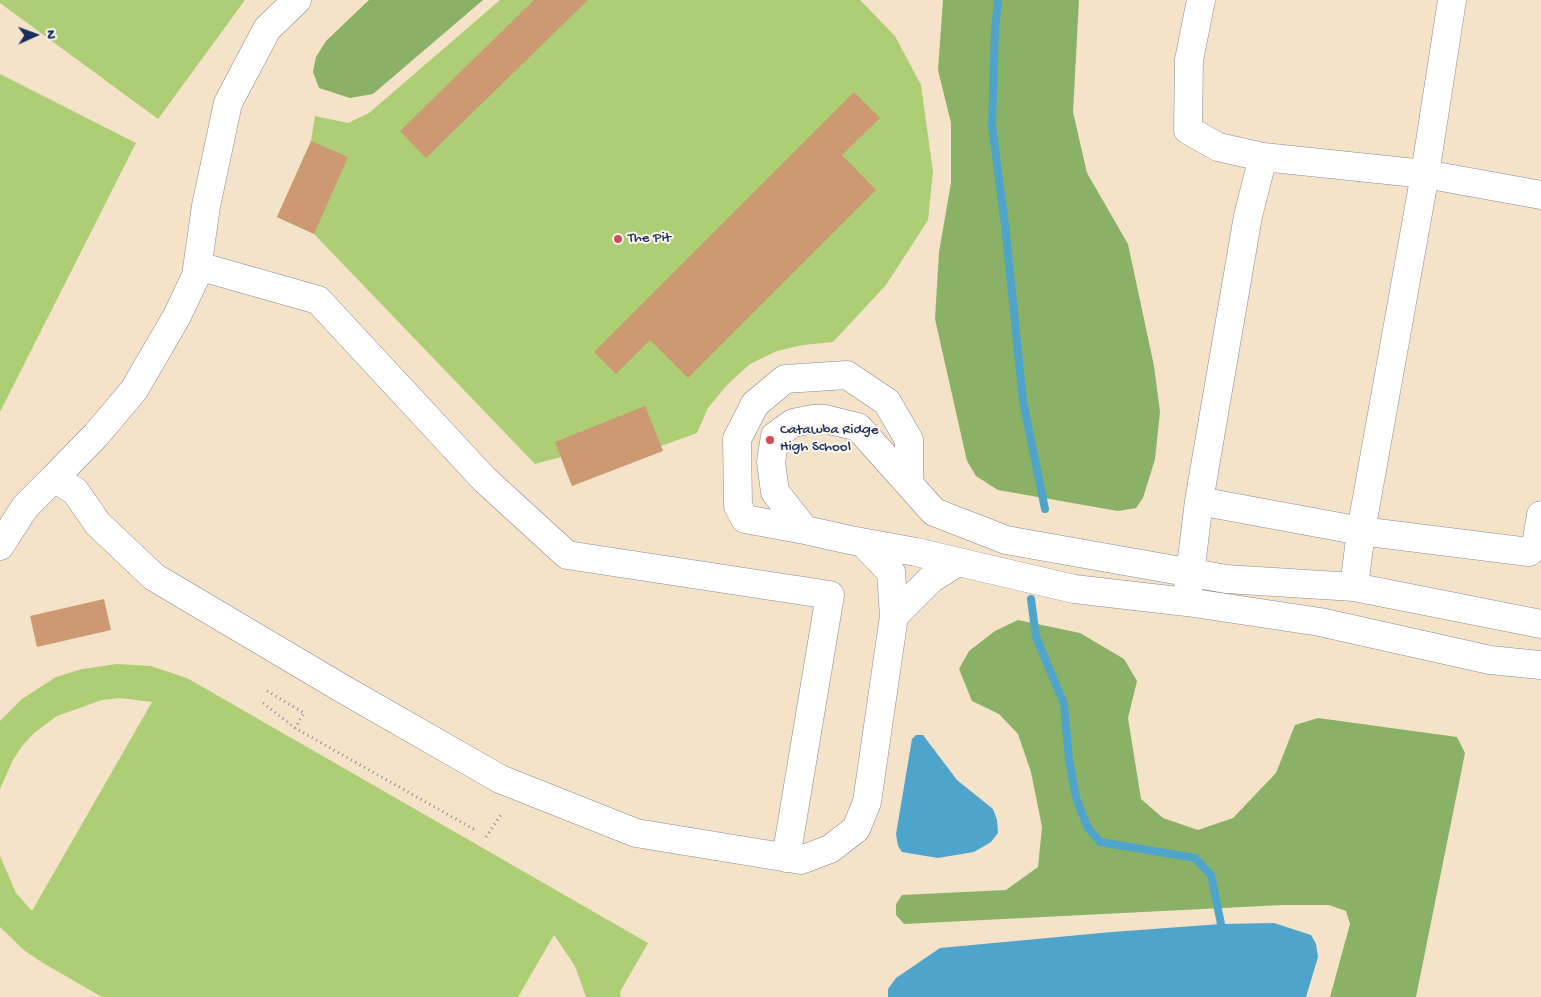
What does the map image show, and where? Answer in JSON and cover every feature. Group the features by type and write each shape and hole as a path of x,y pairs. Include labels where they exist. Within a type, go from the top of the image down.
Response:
{"lane":[{"path":"0,546 25,507 96,435 134,390 177,316 196,276 206,206 228,103 267,29 297,0"},
{"path":"1201,0 1189,60 1188,130 1218,147 1263,157 1425,174 1541,195"},
{"path":"1354,587 1361,531 1425,174 1452,0"},
{"path":"1187,602 1199,501 1248,216 1263,157"},
{"path":"198,266 318,300 484,479 567,555 830,595 786,858"},
{"path":"908,483 909,440 887,402 847,375 785,379 756,404 737,439 738,506 745,519 916,552 1074,589 1187,602 1320,622 1490,660 1541,665"},
{"path":"805,530 775,492 771,462 775,436 794,423 825,419 858,427 934,512 1006,540 1226,579 1354,587 1541,624"},
{"path":"54,478 74,491 98,524 154,577 343,690 500,779 636,833 801,860 830,849 856,829 867,802 894,616 892,572 863,543"},
{"path":"1199,501 1361,531 1529,552 1536,546 1541,515"},
{"path":"894,616 931,579 958,562"}],"path":[{"path":"267,691 304,713 295,728"},
{"path":"263,703 295,728 477,831"},
{"path":"486,837 502,813"}],"green space":[{"path":"0,0 245,0 158,119 0,3"},
{"path":"369,0 483,0 373,94 350,98 319,88 313,72 316,57 326,41"},
{"name":"The Pit","path":"500,0 860,0 895,36 921,85 933,172 928,220 886,285 833,342 803,345 777,351 750,364 727,385 708,408 697,433 661,446 572,486 561,457 535,464 314,234 277,217 311,141 315,116 348,123 369,113"},
{"path":"943,0 1079,0 1073,112 1087,173 1128,244 1154,366 1160,412 1155,459 1143,498 1136,508 1118,511 998,490 976,476 967,461 935,319 939,252 951,183 951,123 938,70"},
{"path":"0,74 136,143 0,412"},
{"path":"1018,620 1080,633 1124,659 1137,681 1128,718 1141,799 1163,818 1198,830 1233,818 1276,773 1295,725 1318,718 1457,737 1465,753 1416,997 1330,997 1350,924 1346,911 1329,905 1282,905 904,924 896,915 896,904 902,895 1006,890 1038,867 1042,827 1031,772 1018,734 999,714 972,701 959,669 969,651 995,631"},
{"path":"117,664 151,666 187,678 648,943 620,992 621,997 586,997 575,966 554,935 518,997 102,997 43,963 25,951 0,927 0,856 16,893 32,911 152,702 120,698 102,700 57,716 34,733 22,746 13,760 0,789 0,721 22,699 56,677 82,669"}],"water":[{"path":"916,735 923,735 957,780 993,809 997,820 998,833 991,842 974,852 938,858 902,852 898,846 896,834 912,739"},
{"path":"1274,923 1311,935 1316,944 1318,957 1306,997 888,997 888,989 896,978 940,948 1112,932 1221,924"}],"building":[{"path":"534,0 588,0 426,158 400,131"},
{"path":"854,92 880,118 842,155 876,190 688,378 650,340 616,374 594,352"},
{"path":"311,141 348,157 314,234 277,217"},
{"path":"645,406 663,451 572,486 555,442"},
{"path":"104,599 111,630 37,647 30,616"}],"waterway":[{"path":"998,0 995,30 992,126 1005,225 1023,401 1045,509"},
{"path":"1031,599 1036,637 1064,704 1069,760 1076,798 1088,828 1100,842 1195,858 1211,875 1221,924"}],"place":[{"name":"The Pit","path":"618,239"},
{"name":"Catawba Ridge High School","path":"770,440"}]}
